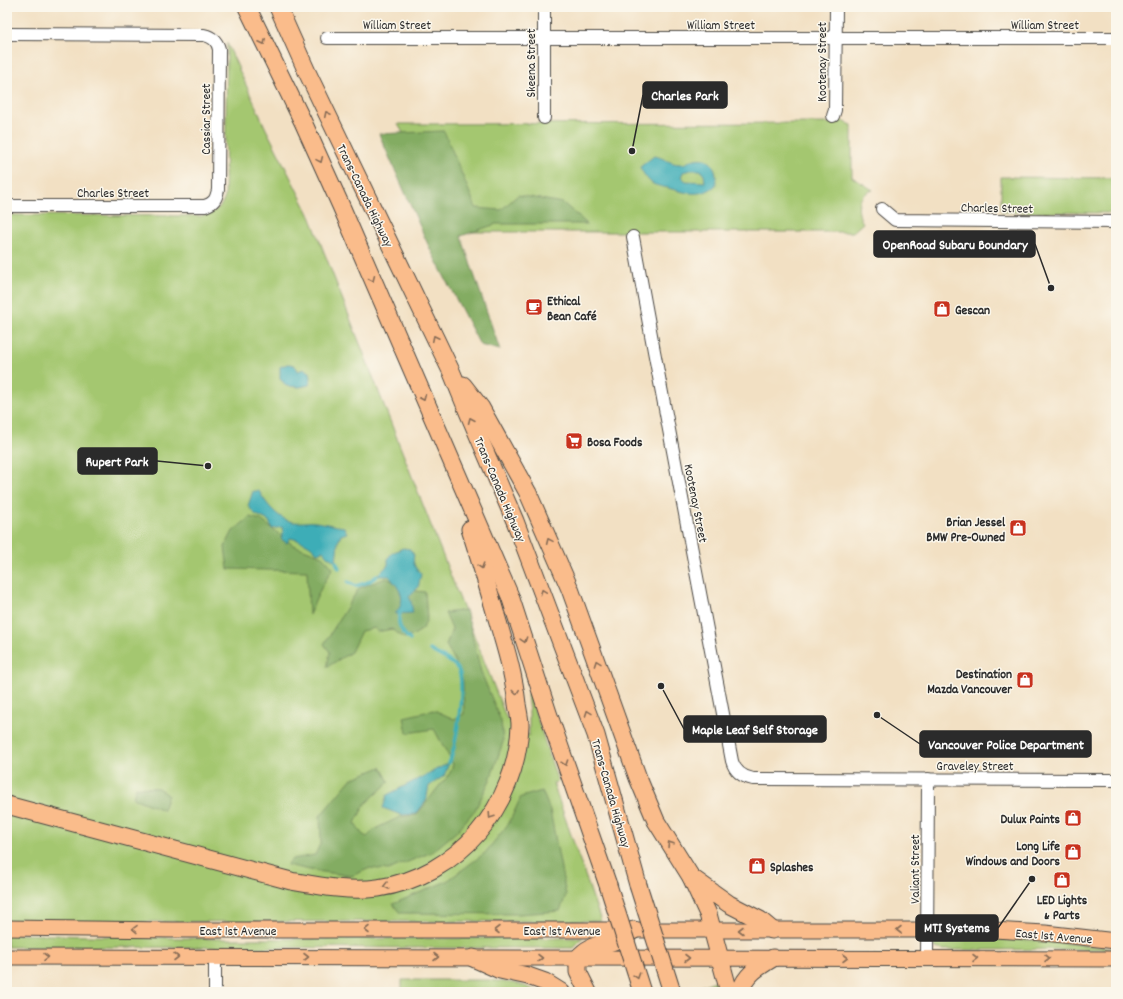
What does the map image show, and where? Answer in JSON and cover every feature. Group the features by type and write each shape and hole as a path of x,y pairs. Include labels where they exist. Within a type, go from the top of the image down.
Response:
{"highway":[{"name":"Trans-Canada Highway","path":"247,7 303,122 338,199 439,436 510,596 548,713 608,885 642,992"},
{"name":"Trans-Canada Highway","path":"278,7 307,72 452,373 515,521 596,735 638,885 672,992"},
{"path":"452,373 481,408 528,493 570,589 638,778 656,821 691,878 708,914 729,992"},
{"path":"7,805 291,881 326,887 348,889 378,888 417,878 442,865 459,852 474,838 492,816 505,792 513,770 520,724 514,680 503,639 473,539 439,436"},
{"path":"691,878 729,904 760,920 772,930"},
{"path":"588,992 578,972 578,958 583,952 592,946 613,941 634,930"},
{"path":"473,958 500,970 528,976 545,982 561,992"},
{"path":"740,992 749,975 758,967 773,958"}],"main road":[{"name":"East 1st Avenue","path":"7,928 172,930 994,930 1045,933 1116,941"},
{"name":"East 1st Avenue","path":"7,957 1116,959"}],"street":[{"name":"Skeena Street","path":"544,7 544,118"},
{"name":"Kootenay Street","path":"833,116 835,110 836,7"},
{"name":"Cassiar Street","path":"7,34 210,36 215,40 219,49 218,190 216,199"},
{"name":"William Street","path":"327,38 1116,38"},
{"name":"Charles Street","path":"7,206 205,206 212,204 216,199"},
{"name":"Charles Street","path":"882,209 895,220 1116,222"},
{"name":"Kootenay Street","path":"633,237 732,761 735,769 739,773"},
{"name":"Graveley Street","path":"739,773 742,776 753,779 1116,780"},
{"name":"Valiant Street","path":"927,958 928,779"},
{"path":"215,957 215,992"}],"green space":[{"path":"227,43 266,129 310,216 506,717 529,736 527,694 529,693 558,782 553,783 601,921 7,922 7,215 201,216 216,210 221,205 225,197"},
{"path":"840,120 852,125 852,177 873,190 864,195 861,199 858,208 860,218 863,223 853,232 459,232 398,124 830,123"},
{"path":"444,131 476,208 501,210 518,195 563,203 587,224 496,224 461,236 500,350 480,345 430,249 379,134"},
{"path":"1001,177 1116,178 1116,213 1002,212"},
{"path":"250,517 261,520 293,545 322,556 333,568 322,586 309,615 307,571 228,569 225,547 233,531"},
{"path":"386,578 416,591 425,592 427,618 423,629 412,636 404,638 392,629 377,632 375,628 361,631 351,652 327,667 330,652 324,644 359,588"},
{"path":"466,610 481,672 501,721 503,742 490,780 475,810 456,832 432,852 388,870 370,868 352,876 287,865 292,859 315,855 321,842 320,816 351,779 381,767 389,782 365,804 355,823 362,834 367,837 375,829 400,817 416,815 448,776 453,764 434,729 407,733 404,717 434,710 454,719 464,714 463,681 455,661 446,645 452,629 445,613"},
{"path":"136,787 158,788 168,795 163,810 133,798"},
{"path":"542,791 550,810 566,895 560,911 519,914 400,913 393,904 447,881 485,853 509,823 521,797"},
{"path":"7,934 223,939 583,938 573,948 7,947"},
{"path":"935,940 1034,940 1116,949 944,950 935,948 933,945"},
{"path":"402,980 489,980 520,984 539,992 402,992"},
{"path":"715,981 717,992 690,992 693,989"}],"water":[{"path":"654,156 680,164 684,164 695,159 706,159 713,165 715,170 716,185 705,192 699,193 658,186 649,181 640,167","holes":["700,170 704,175 705,182 686,181 681,177 683,172"]},
{"path":"287,364 294,365 298,371 304,369 310,372 311,378 309,385 300,387 286,386 280,378 280,367"},
{"path":"253,491 259,491 265,501 282,518 293,522 316,522 344,527 347,533 341,535 338,542 336,562 327,556 323,551 317,553 309,545 302,542 290,538 287,543 281,539 283,532 282,527 272,529 269,521 255,514 248,506"},
{"path":"403,548 410,549 414,555 414,565 421,574 418,588 409,597 413,613 395,614 401,603 401,594 389,576 377,576 388,565 388,558 392,553"},
{"path":"449,763 444,776 429,786 426,801 416,814 401,815 383,808 387,795"}],"waterway":[{"path":"336,562 339,568"},
{"path":"348,582 356,586 368,582 377,576"},
{"path":"400,614 400,625 403,632 410,640"},
{"path":"430,650 452,663 458,669 460,676 461,701 457,731 449,763"}],"place":[{"name":"Charles Park","path":"632,151"},
{"name":"OpenRoad Subaru Boundary","path":"1051,288"},
{"name":"Ethical Bean Café","path":"534,307"},
{"name":"Gescan","path":"942,309"},
{"name":"Bosa Foods","path":"574,441"},
{"name":"Rupert Park","path":"208,466"},
{"name":"Brian Jessel BMW Pre-Owned","path":"1018,528"},
{"name":"Destination Mazda Vancouver","path":"1025,680"},
{"name":"Maple Leaf Self Storage","path":"661,686"},
{"name":"Vancouver Police Department","path":"877,715"},
{"name":"Dulux Paints","path":"1073,818"},
{"name":"Long Life Windows and Doors","path":"1073,852"},
{"name":"Splashes","path":"757,866"},
{"name":"MTI Systems","path":"1032,879"},
{"name":"LED Lights & Parts","path":"1062,880"}]}
